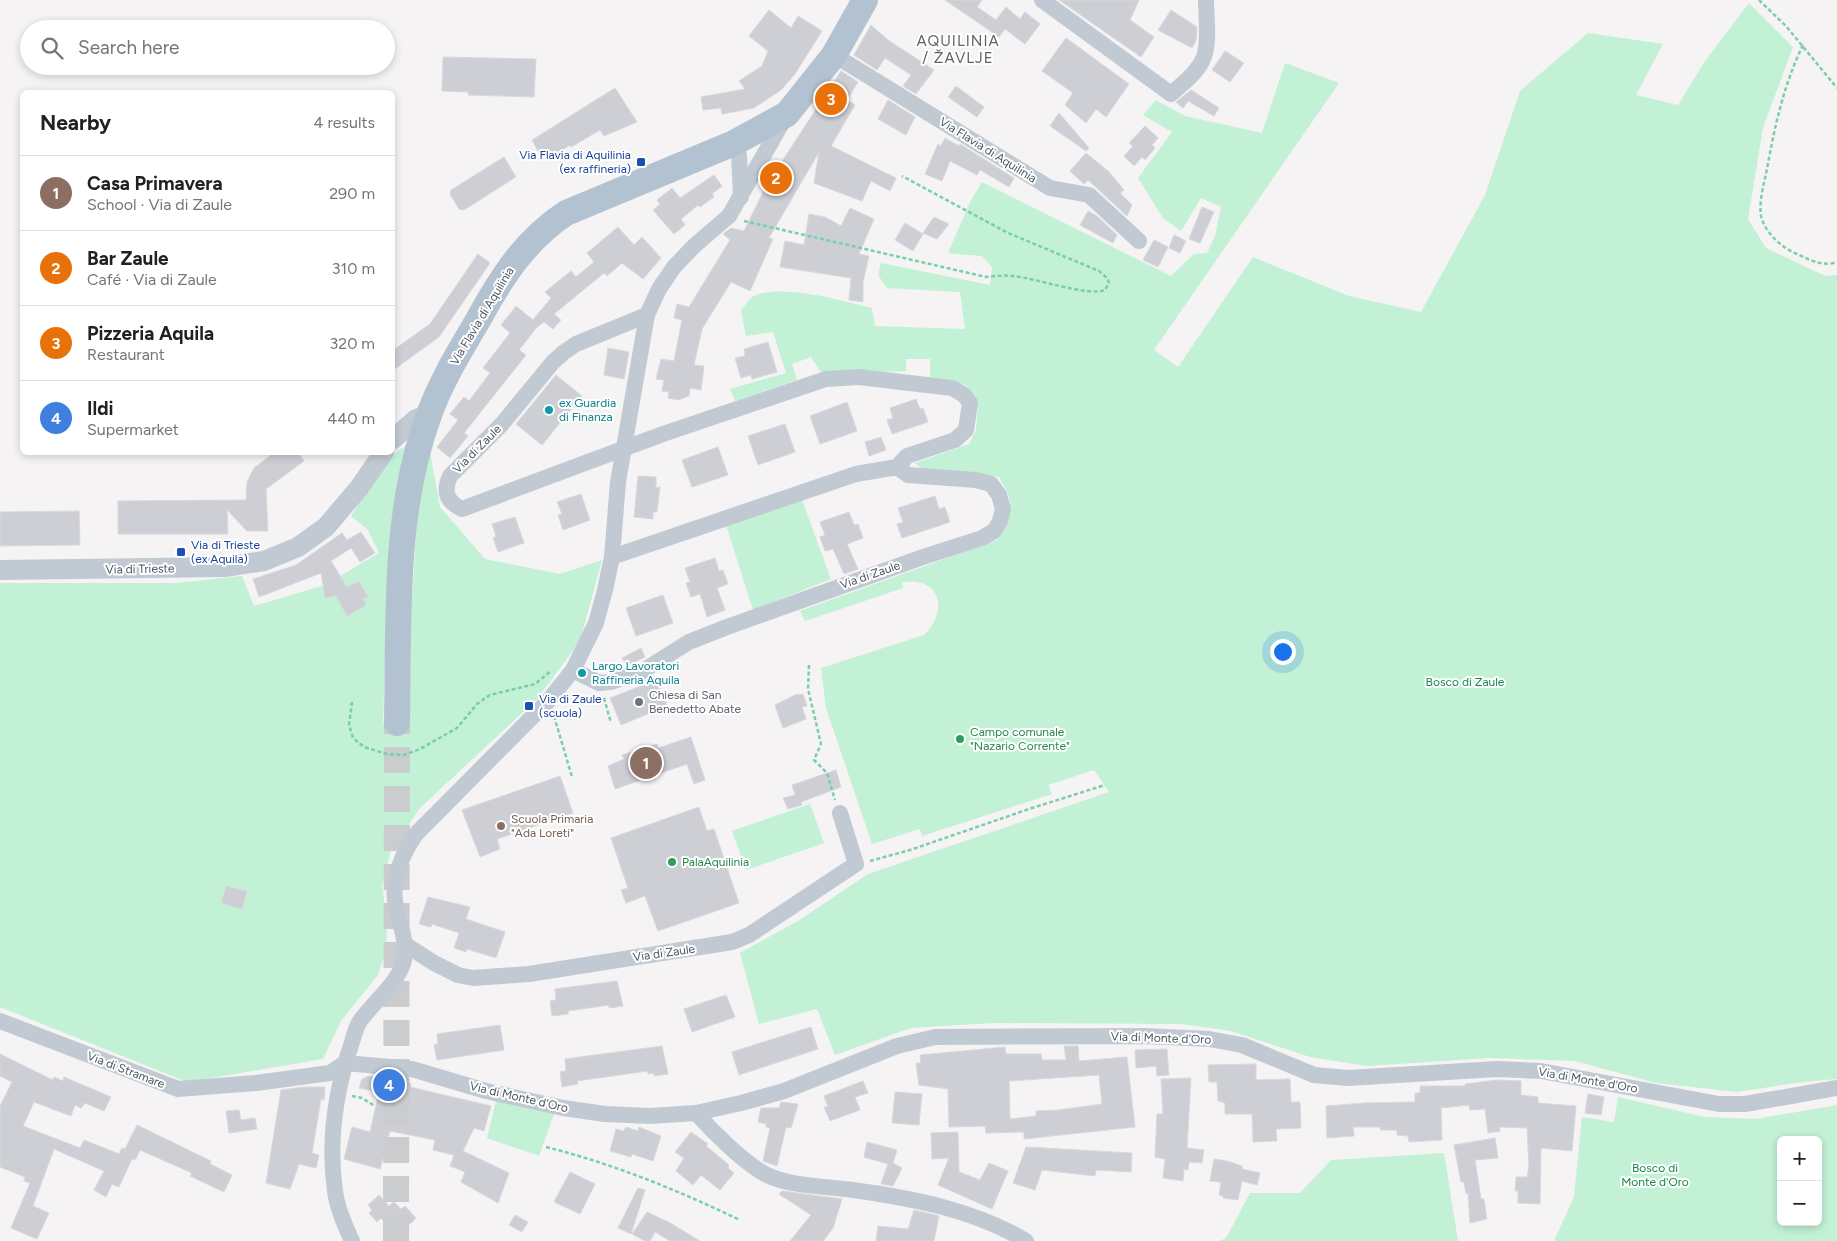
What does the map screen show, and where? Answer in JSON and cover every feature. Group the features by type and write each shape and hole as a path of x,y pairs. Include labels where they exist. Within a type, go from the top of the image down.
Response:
{"main road":[{"name":"Via Flavia di Aquilinia","path":"396,723 400,565 404,526 420,441 429,414 444,380 492,296 526,247 544,228 566,213 734,143 787,114 834,55 865,0"}],"street":[{"path":"1042,0 1062,17 1172,94 1204,58 1207,35 1206,0"},
{"name":"Via Flavia di Aquilinia","path":"834,55 1050,188 1088,194 1139,241"},
{"path":"352,1241 335,1194 332,1158 334,1128 345,1063 358,1023 392,982 404,962 406,946 395,899 398,869 404,852 416,834 549,700 573,670 596,623 612,557 615,510 623,450 647,315 659,289 674,267 729,216 787,114"},
{"path":"734,143 739,155 741,197"},
{"name":"Via di Zaule","path":"612,557 856,474 897,467 907,456 956,440 966,430 970,404 964,395 952,388 859,377 826,379 663,434 462,509 453,504 446,496 446,485 450,476 502,424 553,362 576,344 647,315"},
{"path":"395,437 416,419 429,414"},
{"name":"Via di Trieste","path":"0,570 225,567 264,561 298,546 326,527 359,488 382,455"},
{"name":"Via di Zaule","path":"605,682 641,672 690,642 727,627 923,557 982,538 994,531 1000,521 1002,509 999,495 991,484 976,480 908,475 897,467"},
{"path":"573,670 605,682"},
{"path":"840,813 856,864"},
{"name":"Via di Zaule","path":"406,946 458,975 473,978 529,974 711,947 749,934 856,864"},
{"name":"Via di Stramare","path":"0,1020 178,1089 256,1083 330,1072 345,1063"},
{"name":"Via di Monte d'Oro","path":"345,1063 412,1069 486,1091 563,1108 605,1114 650,1116 696,1113 784,1091 897,1046 944,1037 1145,1036 1209,1039 1242,1045 1314,1075 1348,1078 1497,1069 1541,1071 1719,1104 1745,1104 1837,1088"},
{"path":"696,1113 709,1128 767,1175 787,1181 917,1201 993,1224 1026,1241"}],"path":[{"path":"1759,0 1803,45 1837,88"},
{"path":"1803,45 1793,66 1781,107 1762,191 1761,216 1771,236 1789,251 1813,261 1830,264 1837,262"},
{"path":"729,216 787,233 884,252 986,277 1010,275 1085,292 1098,293 1105,290 1109,283 1107,278 1099,271 1008,232 902,176"},
{"path":"352,702 349,724 353,738 364,746 387,754 404,755 420,749 457,728 476,704 490,695 535,684 558,665 568,665 573,670"},
{"path":"809,666 808,689 821,744 814,760 827,773 840,813"},
{"path":"605,682 611,723"},
{"path":"549,700 572,777"},
{"path":"856,864 910,850 1032,808 1105,786"},
{"path":"350,1095 362,1098 376,1106"},
{"path":"546,1147 598,1161 661,1183 740,1220"}],"green space":[{"name":"Bosco di Zaule","path":"1749,3 1793,47 1763,128 1748,219 1766,248 1825,276 1837,275 1837,1079 1802,1082 1737,1092 1656,1083 1575,1061 1490,1058 1367,1066 1310,1057 1231,1031 1182,1024 993,1023 911,1028 835,1055 817,1009 759,1024 740,953 798,921 868,874 1109,792 1094,770 1048,785 1052,794 922,836 920,829 872,844 826,708 821,668 924,635 937,615 937,597 933,590 925,585 915,582 902,582 903,588 805,621 800,611 997,540 1007,523 1010,502 999,477 923,470 915,463 969,444 976,430 978,403 966,385 930,377 930,359 906,359 906,371 822,374 811,357 792,364 797,380 735,401 730,389 786,373 773,332 746,336 741,310 750,298 766,292 780,291 813,294 872,308 875,326 965,329 960,292 887,288 878,275 881,263 990,285 992,267 982,256 948,253 970,202 982,182 1171,276 1194,254 1207,253 1215,236 1221,207 1201,198 1181,231 1163,218 1138,178 1172,132 1143,115 1156,100 1185,116 1262,133 1285,63 1339,83 1154,350 1178,367 1253,257 1349,296 1421,312 1485,195 1520,91 1588,33 1663,44 1636,95 1678,105 1705,61"},
{"path":"409,443 388,561 383,722 410,722 411,616 417,517 429,446 440,507 485,559 560,574 602,560 580,641 537,699 420,808 391,850 382,886 387,920 386,950 378,975 341,1021 323,1059 187,1082 0,1007 0,583 176,583 242,576 254,606 325,585 379,553 367,529 351,516 385,461"},
{"path":"802,500 831,579 753,610 726,525"},
{"path":"810,804 824,843 746,870 732,831"},
{"path":"497,1097 555,1111 539,1156 487,1138"},
{"name":"Bosco di Monte d'Oro","path":"1618,1097 1705,1117 1756,1119 1837,1105 1837,1241 1554,1241 1574,1197 1582,1117 1614,1122"},
{"path":"1444,1153 1458,1241 1219,1241 1226,1238 1250,1193 1300,1193 1331,1160"}],"building":[{"path":"945,0 982,0 977,7 996,20 1006,7 1020,19 1025,12 1040,24 1025,44 1005,29 999,37"},
{"path":"1059,0 1139,0 1130,20 1154,37 1141,57"},
{"path":"769,10 791,28 798,16 822,31 795,74 781,90 754,108 722,114 721,108 703,110 701,97 745,89 739,81 762,66 768,51 749,36"},
{"path":"1171,10 1197,27 1196,40 1192,48 1158,30"},
{"path":"871,25 888,40 934,70 916,94 903,86 911,75 885,58 877,70 854,55"},
{"path":"1066,38 1129,84 1106,117 1096,109 1086,123 1065,105 1073,93 1042,71"},
{"path":"1225,51 1244,63 1230,82 1212,70"},
{"path":"443,57 536,59 534,97 468,95 468,92 442,91"},
{"path":"841,71 858,82 847,100 855,105 831,146 896,178 890,191 871,181 862,201 814,183 819,152 769,238 773,239 750,291 731,282 702,329 694,365 704,366 701,390 690,388 689,396 678,400 668,398 669,392 662,391 664,380 656,379 661,359 674,361 682,320 674,318 677,304 689,307 730,240 723,234 731,228 744,231 766,186"},
{"path":"956,86 984,107 977,117 948,97"},
{"path":"615,88 637,122 604,136 600,130 551,157 550,154 542,158 532,140"},
{"path":"1191,90 1219,108 1214,116 1188,101 1183,108 1176,102"},
{"path":"888,100 915,117 906,135 878,119"},
{"path":"1059,113 1089,148 1086,151 1050,126"},
{"path":"1145,126 1158,138 1152,145 1155,148 1145,160 1142,157 1134,166 1124,156 1133,146 1129,143"},
{"path":"945,138 959,146 960,144 1014,178 1009,187 980,170 977,175 950,161 942,181 925,174 938,144 941,146"},
{"path":"1086,153 1108,171 1124,190 1120,193 1132,205 1127,216 1088,180 1084,184 1070,171"},
{"path":"504,157 516,177 464,210 459,209 450,194 451,190"},
{"path":"714,175 722,186 712,194 714,197 700,207 698,205 681,219 685,225 674,234 653,210 660,204 657,200 672,188 680,198"},
{"path":"1202,207 1214,212 1200,243 1189,239"},
{"path":"850,208 874,219 859,254 869,256 863,282 863,302 849,300 851,278 780,267 785,241 804,245 809,214 825,217 841,226"},
{"path":"1088,211 1097,216 1117,235 1113,243 1080,225"},
{"path":"934,217 949,224 937,239 923,233"},
{"path":"905,223 923,234 913,251 895,240"},
{"path":"618,227 634,245 642,237 661,258 643,279 622,263 607,276 604,273 554,314 561,320 553,329 544,322 537,327 519,350 526,355 464,433 468,436 450,458 437,447 458,420 450,414 464,397 469,401 490,373 483,368 510,333 501,325 516,306 533,320 551,298 545,292 571,271 576,277 594,262 587,253"},
{"path":"1174,235 1186,241 1180,253 1169,248"},
{"path":"1154,240 1168,247 1158,267 1143,260"},
{"path":"478,254 490,263 439,337 395,369 395,349 430,324"},
{"path":"768,342 777,372 752,379 751,375 741,378 735,358 745,356 744,349"},
{"path":"608,348 629,352 624,379 604,375"},
{"name":"ex Guardia di Finanza","path":"556,375 582,396 542,445 516,424"},
{"path":"916,399 920,409 923,408 928,422 892,434 887,420 893,418 890,408"},
{"path":"847,402 857,431 820,444 810,416"},
{"path":"785,424 795,452 758,465 748,436"},
{"path":"881,437 886,450 869,456 865,442"},
{"path":"718,447 728,475 692,487 682,460"},
{"path":"271,455 300,455 304,461 266,489 268,531 247,531 227,510 228,534 118,534 118,501 246,500 247,482 254,468"},
{"path":"638,476 656,477 656,488 660,487 657,512 653,512 653,519 634,517"},
{"path":"581,494 590,520 563,530 558,515 562,514 557,502"},
{"path":"935,496 939,509 945,507 950,522 902,538 897,524 903,522 898,508"},
{"path":"79,511 80,545 0,546 0,512"},
{"path":"849,512 854,525 858,524 863,538 847,544 858,569 844,574 833,549 825,551 820,537 825,535 820,522"},
{"path":"515,517 524,543 498,552 493,538 496,536 492,524"},
{"path":"361,532 375,553 360,562 351,548 331,561 347,587 359,581 368,597 363,599 366,605 347,616 336,596 325,598 321,573 259,597 253,579 296,565 342,533 347,540"},
{"path":"715,558 719,571 723,570 728,584 717,588 725,610 707,617 700,594 691,597 686,583 690,582 685,568"},
{"path":"663,595 673,623 636,636 626,608"},
{"path":"641,648 645,657 627,666 622,658"},
{"name":"Chiesa di San Benedetto Abate","path":"657,680 667,706 621,725 610,698"},
{"path":"797,694 803,694 807,706 802,707 806,719 783,728 775,705"},
{"path":"691,737 705,780 694,784 687,764 615,789 608,766 624,759 622,755 657,744 658,748"},
{"path":"836,770 841,787 801,802 802,805 788,809 783,798 795,795 792,785"},
{"name":"Scuola Primaria \"Ada Loreti\"","path":"560,776 573,813 497,839 500,849 480,857 462,810"},
{"name":"PalaAquilinia","path":"699,807 707,831 714,829 739,903 658,931 645,896 626,903 621,890 628,888 611,838"},
{"path":"226,886 247,891 242,909 221,903"},
{"path":"428,897 470,907 466,919 505,932 496,958 467,949 466,952 454,948 459,933 432,924 431,927 419,924"},
{"path":"617,981 623,1006 609,1008 609,1005 568,1011 568,1014 552,1016 550,1001 556,1000 555,989"},
{"path":"726,995 735,1017 692,1032 684,1009"},
{"path":"500,1025 504,1050 437,1060 434,1045 438,1044 437,1034"},
{"path":"811,1027 818,1049 739,1075 732,1052"},
{"path":"662,1046 668,1074 654,1076 654,1073 648,1074 648,1071 577,1081 578,1084 562,1087 560,1072 566,1071 565,1059"},
{"path":"1064,1046 1078,1046 1079,1061 1127,1057 1135,1127 1024,1139 1024,1132 986,1133 985,1126 949,1127 948,1089 919,1085 916,1063 921,1063 920,1055 1005,1047 1006,1054 1041,1054 1042,1060 1066,1060","holes":["1099,1075 1102,1104 1036,1111 1036,1116 1010,1119 1009,1081"]},
{"path":"1167,1049 1169,1075 1157,1076 1156,1066 1136,1068 1135,1050"},
{"path":"0,1054 53,1080 54,1077 63,1081 64,1077 111,1097 104,1111 85,1103 81,1108 75,1105 71,1116 34,1102 23,1126 80,1148 84,1140 119,1154 122,1148 125,1149 137,1125 211,1161 210,1164 232,1175 224,1192 190,1176 192,1173 140,1150 135,1160 132,1159 119,1187 112,1184 106,1197 94,1190 104,1171 54,1149 33,1206 49,1213 37,1239 11,1228 30,1183 24,1181 25,1177 0,1167 0,1106 12,1082 0,1076"},
{"path":"1256,1064 1256,1080 1290,1079 1291,1102 1300,1102 1301,1128 1276,1129 1277,1141 1253,1142 1252,1114 1225,1114 1225,1103 1218,1101 1217,1082 1209,1082 1208,1065"},
{"path":"369,1076 399,1080 411,1084 410,1087 491,1106 484,1131 474,1128 463,1151 509,1173 498,1203 461,1182 465,1172 450,1166 454,1155 433,1150 435,1140 390,1131 380,1169 344,1159 352,1127 370,1132 379,1092 359,1088 362,1079"},
{"path":"1191,1078 1187,1148 1204,1150 1202,1163 1189,1162 1188,1170 1184,1169 1183,1181 1163,1178 1165,1159 1155,1157 1157,1114 1163,1114 1161,1079"},
{"path":"1497,1080 1521,1081 1521,1095 1538,1097 1538,1103 1576,1106 1572,1151 1541,1148 1540,1204 1518,1203 1518,1191 1515,1191 1516,1177 1527,1177 1529,1166 1527,1128 1499,1127 1500,1131 1488,1133 1485,1109 1470,1110 1469,1105 1441,1108 1442,1140 1409,1142 1408,1136 1397,1135 1397,1130 1380,1130 1380,1127 1353,1127 1354,1136 1327,1138 1326,1106 1415,1102 1415,1093 1420,1093 1420,1086 1465,1086 1465,1084"},
{"path":"863,1081 868,1093 855,1097 860,1110 830,1121 824,1107 828,1107 824,1096"},
{"path":"325,1087 324,1100 321,1099 312,1153 319,1155 316,1168 299,1164 290,1189 266,1183 281,1090"},
{"path":"895,1092 922,1094 919,1125 892,1123"},
{"path":"1588,1094 1604,1097 1601,1115 1585,1113"},
{"path":"781,1102 798,1104 791,1128 786,1127 777,1166 763,1161 770,1128 766,1127 766,1124 758,1122 761,1108 779,1108"},
{"path":"239,1110 241,1120 255,1118 257,1129 229,1133 226,1111"},
{"path":"626,1127 638,1131 639,1127 661,1136 653,1161 632,1154 631,1157 610,1151 616,1129 624,1131"},
{"path":"691,1132 708,1144 706,1146 729,1165 728,1168 734,1173 720,1190 701,1175 693,1185 676,1171 684,1158 675,1152"},
{"path":"958,1132 959,1172 980,1180 989,1163 1008,1171 992,1209 938,1185 949,1158 932,1159 931,1133"},
{"path":"1495,1138 1498,1158 1475,1160 1481,1199 1484,1199 1487,1219 1470,1223 1468,1193 1466,1194 1464,1182 1461,1182 1454,1145"},
{"path":"867,1142 897,1150 893,1163 902,1168 893,1186 881,1184 888,1164 864,1157"},
{"path":"1026,1147 1132,1153 1131,1172 1096,1170 1095,1176 1042,1170 1035,1190 1013,1183"},
{"path":"1214,1159 1227,1161 1242,1166 1242,1169 1260,1173 1257,1185 1242,1181 1238,1200 1223,1198 1223,1196 1219,1195 1221,1182 1210,1181"},
{"path":"570,1172 595,1184 580,1214 554,1202"},
{"path":"638,1188 645,1190 631,1234 618,1228"},
{"path":"782,1191 842,1199 833,1228 823,1241 790,1241 811,1215 779,1194"},
{"path":"379,1195 389,1206 394,1202 401,1209 405,1206 416,1218 408,1226 400,1218 390,1228 381,1218 377,1222 369,1213 372,1210 368,1205"},
{"path":"914,1210 939,1216 934,1241 876,1241 878,1226 908,1229"},
{"path":"647,1212 700,1241 670,1241 655,1232 650,1241 645,1241 632,1234"},
{"path":"515,1215 528,1222 522,1232 509,1225"}],"tunnel":[{"path":"396,1241 397,723"}],"place":[{"name":"Pizzeria Aquila","path":"831,99"},
{"name":"Via Flavia di Aquilinia (ex raffineria)","path":"641,162"},
{"name":"Bar Zaule","path":"776,178"},
{"name":"ex Guardia di Finanza","path":"549,410"},
{"name":"Via di Trieste (ex Aquila)","path":"181,552"},
{"name":"Largo Lavoratori Raffineria Aquila","path":"582,673"},
{"name":"Chiesa di San Benedetto Abate","path":"639,702"},
{"name":"Via di Zaule (scuola)","path":"529,706"},
{"name":"Campo comunale \"Nazario Corrente\"","path":"960,739"},
{"name":"Casa Primavera","path":"646,763"},
{"name":"Scuola Primaria \"Ada Loreti\"","path":"501,826"},
{"name":"PalaAquilinia","path":"672,862"},
{"name":"Ildi","path":"389,1085"}],"district":[{"name":"AQUILINIA / ŽAVLJE","path":"958,50"}]}
